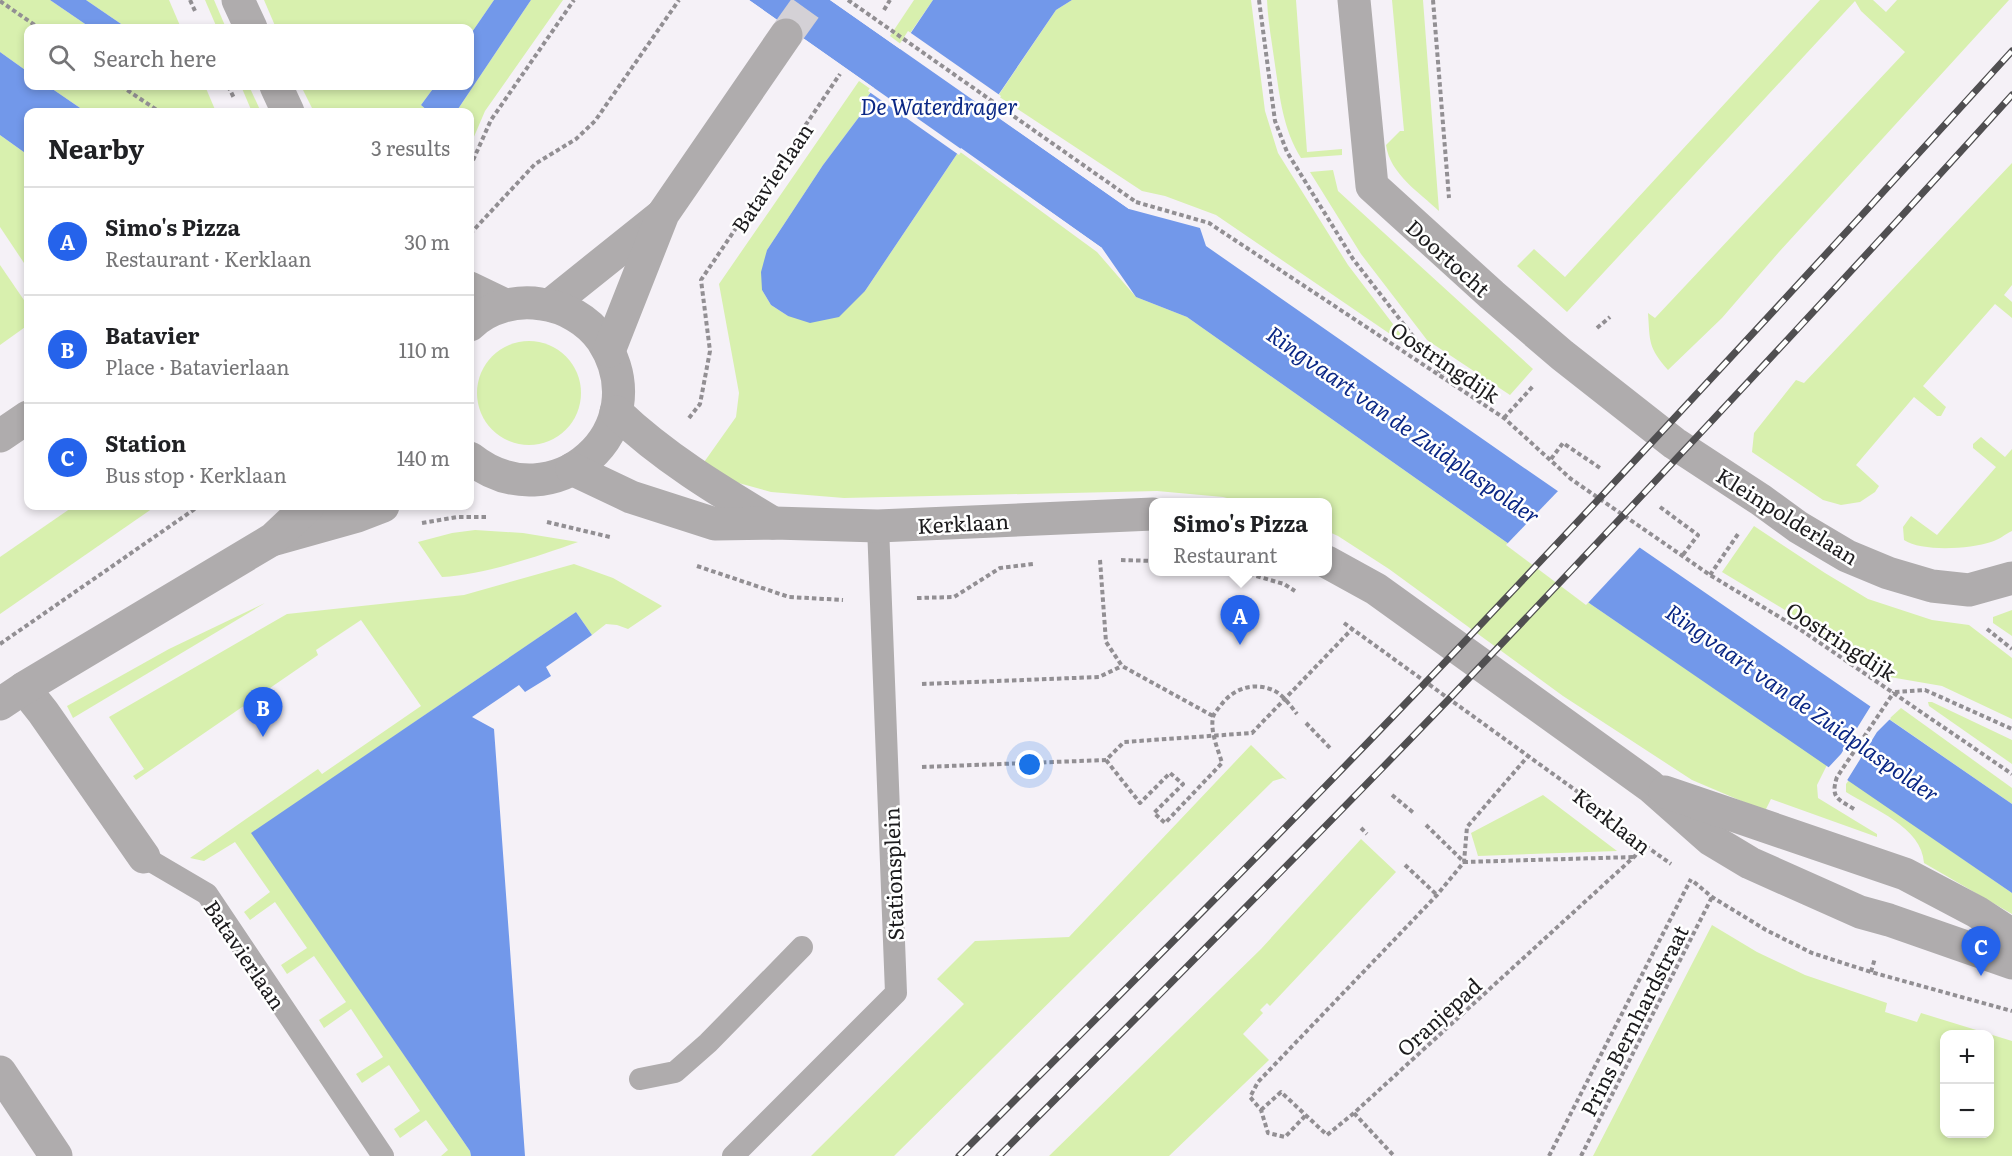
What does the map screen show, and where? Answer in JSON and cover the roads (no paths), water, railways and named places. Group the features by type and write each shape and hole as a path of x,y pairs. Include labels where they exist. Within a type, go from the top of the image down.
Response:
{"street":[{"path":"238,0 249,24"},
{"name":"Doortocht","path":"1354,0 1371,186 1562,355 1674,443"},
{"path":"609,351 663,214 786,35"},
{"path":"278,90 286,108"},
{"path":"550,305 663,214"},
{"path":"474,290 506,305"},
{"path":"474,322 488,312 506,305 535,303 568,311 584,321 598,335 609,351 618,381 616,412 611,427 604,440 584,462 572,469 546,479 519,480 492,473 474,461"},
{"name":"Kerklaan","path":"616,412 671,459 774,523"},
{"path":"0,436 24,420"},
{"name":"Kleinpolderlaan","path":"1674,443 1798,527 1847,556 1888,573 1932,586 1969,590 2012,578"},
{"name":"Kerklaan","path":"572,469 631,497 715,524 878,526 1149,514"},
{"name":"Batavierlaan","path":"12,696 273,539 304,510"},
{"name":"Batavierlaan","path":"273,539 373,510"},
{"path":"1332,565 1376,589 1650,786 1710,839 1750,863 1860,912 2012,963"},
{"name":"Batavierlaan","path":"12,696 43,712 144,857"},
{"path":"1650,786 1905,874 1977,912 2012,935"},
{"path":"0,1072 56,1156"}],"lane":[{"name":"Stationsplein","path":"733,1156 896,993 878,526"},
{"name":"Batavierlaan","path":"144,857 207,894 383,1156"},
{"path":"640,1079 675,1072 708,1043 802,947"}],"water":[{"path":"50,0 86,0 121,24 85,24"},
{"path":"494,0 531,0 474,85 474,29"},
{"path":"749,0 830,0 900,49 933,0 1072,0 1056,10 988,110 1129,209 1200,228 1206,246 2012,804 2012,893 1589,603 1187,317 1136,297 1102,248 961,148 865,291 839,317 810,323 788,316 771,305 762,290 761,272 767,250 823,165 859,117 863,103 874,88"},
{"path":"0,52 24,69 24,90 54,90 80,108 24,108 24,152 0,135"},
{"path":"432,90 471,90 459,108 424,108 421,105"},
{"path":"576,612 592,635 546,667 551,676 525,692 519,685 472,717 494,729 525,1156 471,1156 470,1151 251,833"}],"tunnel":[{"path":"786,35 811,0"}],"railway":[{"path":"959,1156 1267,846 1449,658 1732,356 2012,51"},
{"path":"999,1156 1449,699 1732,399 2012,95"}],"place":[{"name":"Simo's Pizza","path":"1240,645"},
{"name":"Batavier","path":"263,737"},
{"name":"Station","path":"1981,976"}],"water label":[{"name":"De Waterdrager","path":"939,105"},
{"name":"Ringvaart van de Zuidplaspolder","path":"1404,424"},
{"name":"Ringvaart van de Zuidplaspolder","path":"1803,702"}]}
